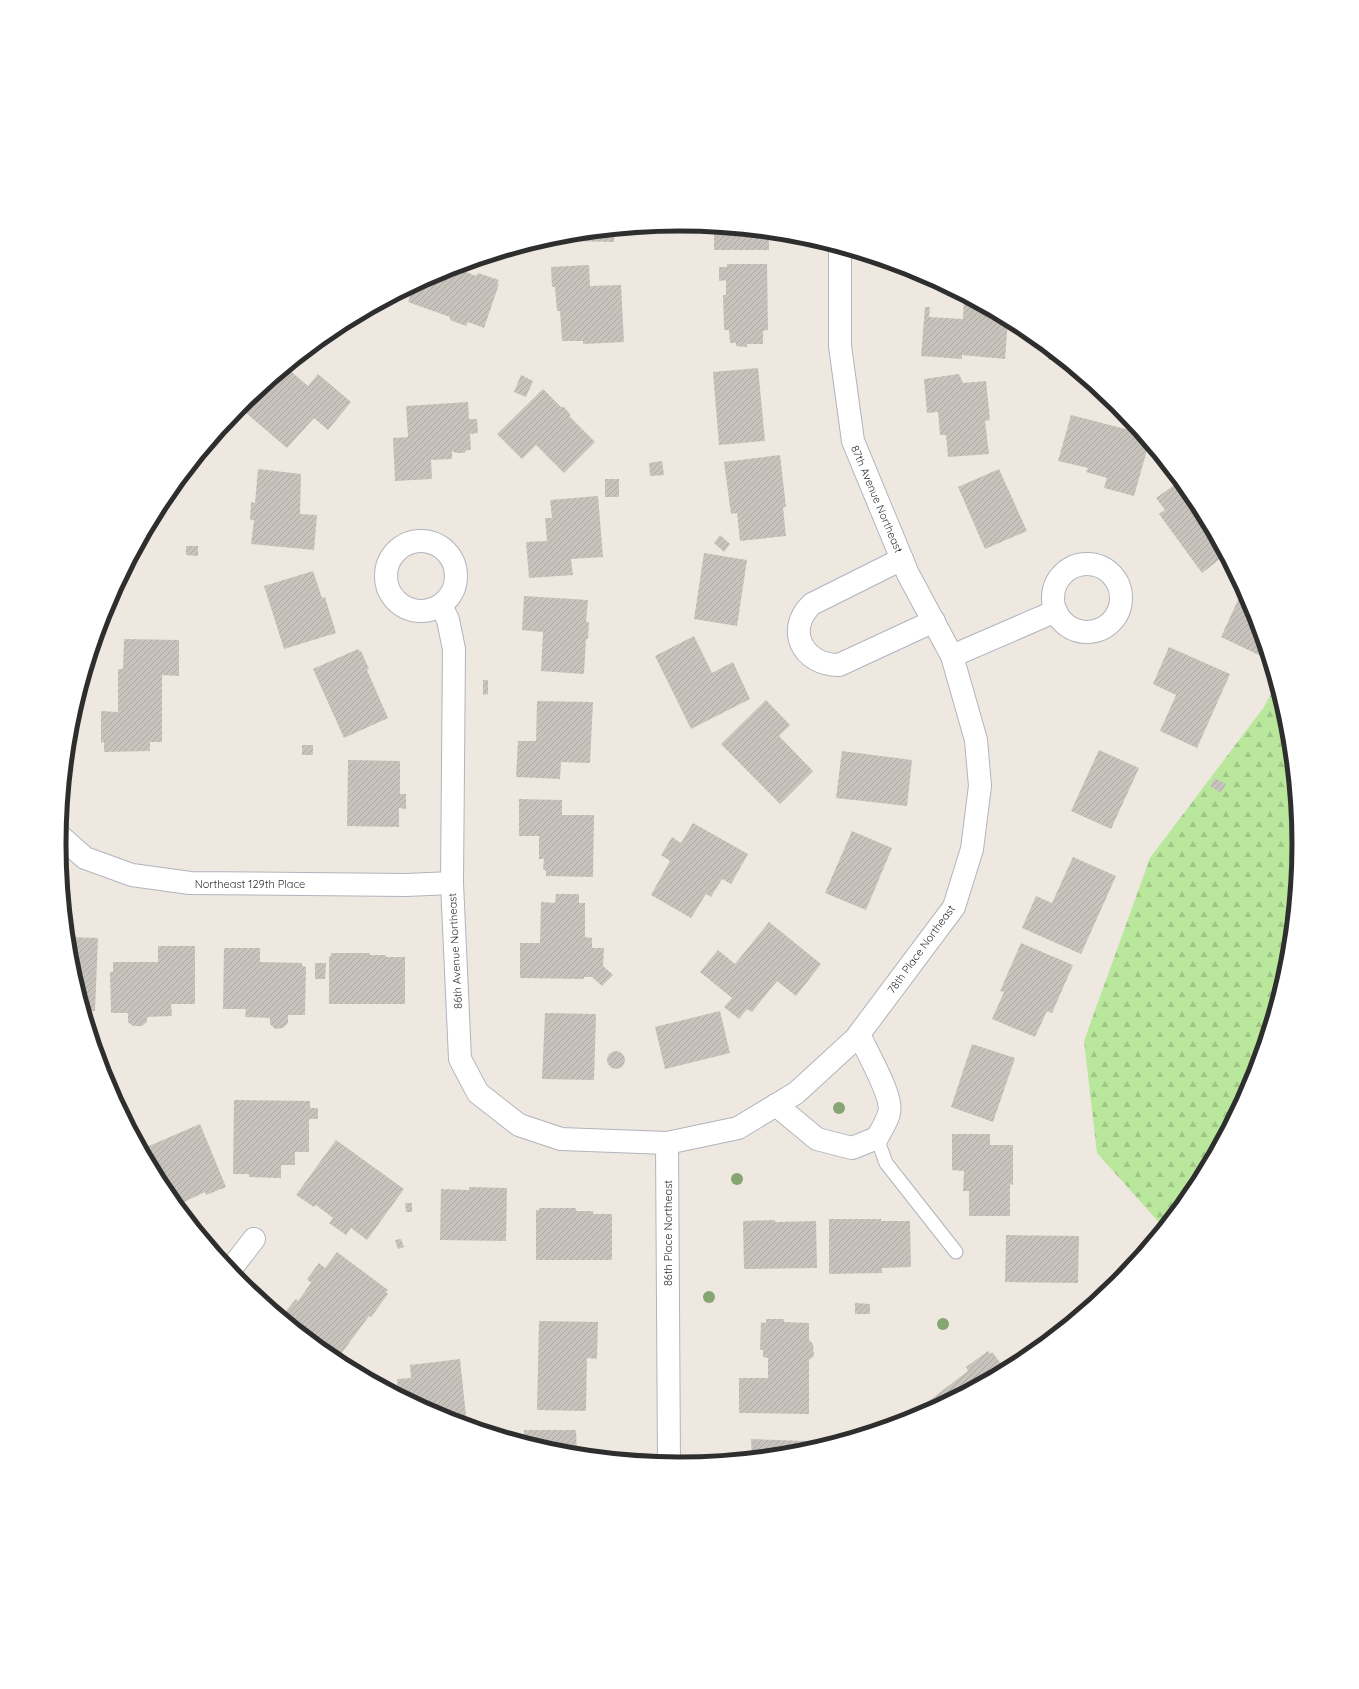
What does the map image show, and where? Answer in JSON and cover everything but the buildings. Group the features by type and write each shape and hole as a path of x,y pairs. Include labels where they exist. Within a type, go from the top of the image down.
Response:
{"street":[{"name":"87th Avenue Northeast","path":"840,253 840,346 853,441 908,574 952,656"},
{"name":"87th Avenue Northeast","path":"902,559 812,604 805,611 800,620 800,641 805,650 820,662 829,665 839,665 934,621"},
{"name":"86th Avenue Northeast","path":"441,605 448,620 454,648 452,883 460,1059 478,1093 519,1125 561,1139 667,1143"},
{"path":"952,656 1056,610"},
{"name":"78th Place Northeast","path":"776,1105 796,1093 859,1034 954,908 972,849 980,786 976,740 952,656"},
{"name":"Northeast 129th Place","path":"66,841 85,858 132,875 190,883 406,885 452,883"},
{"path":"667,1143 738,1128 776,1105 817,1139 852,1148 877,1138 890,1112 885,1085 866,1052 859,1034"},
{"name":"86th Place Northeast","path":"667,1143 668,1458"},
{"path":"234,1265 254,1239"}],"lane":[{"path":"877,1138 886,1163 956,1252"}],"green space":[{"path":"1273,690 1288,764 1292,804 1292,885 1288,925 1281,964 1272,1003 1260,1042 1230,1116 1190,1185 1161,1224 1097,1153 1084,1041 1150,858 1264,707"}]}
